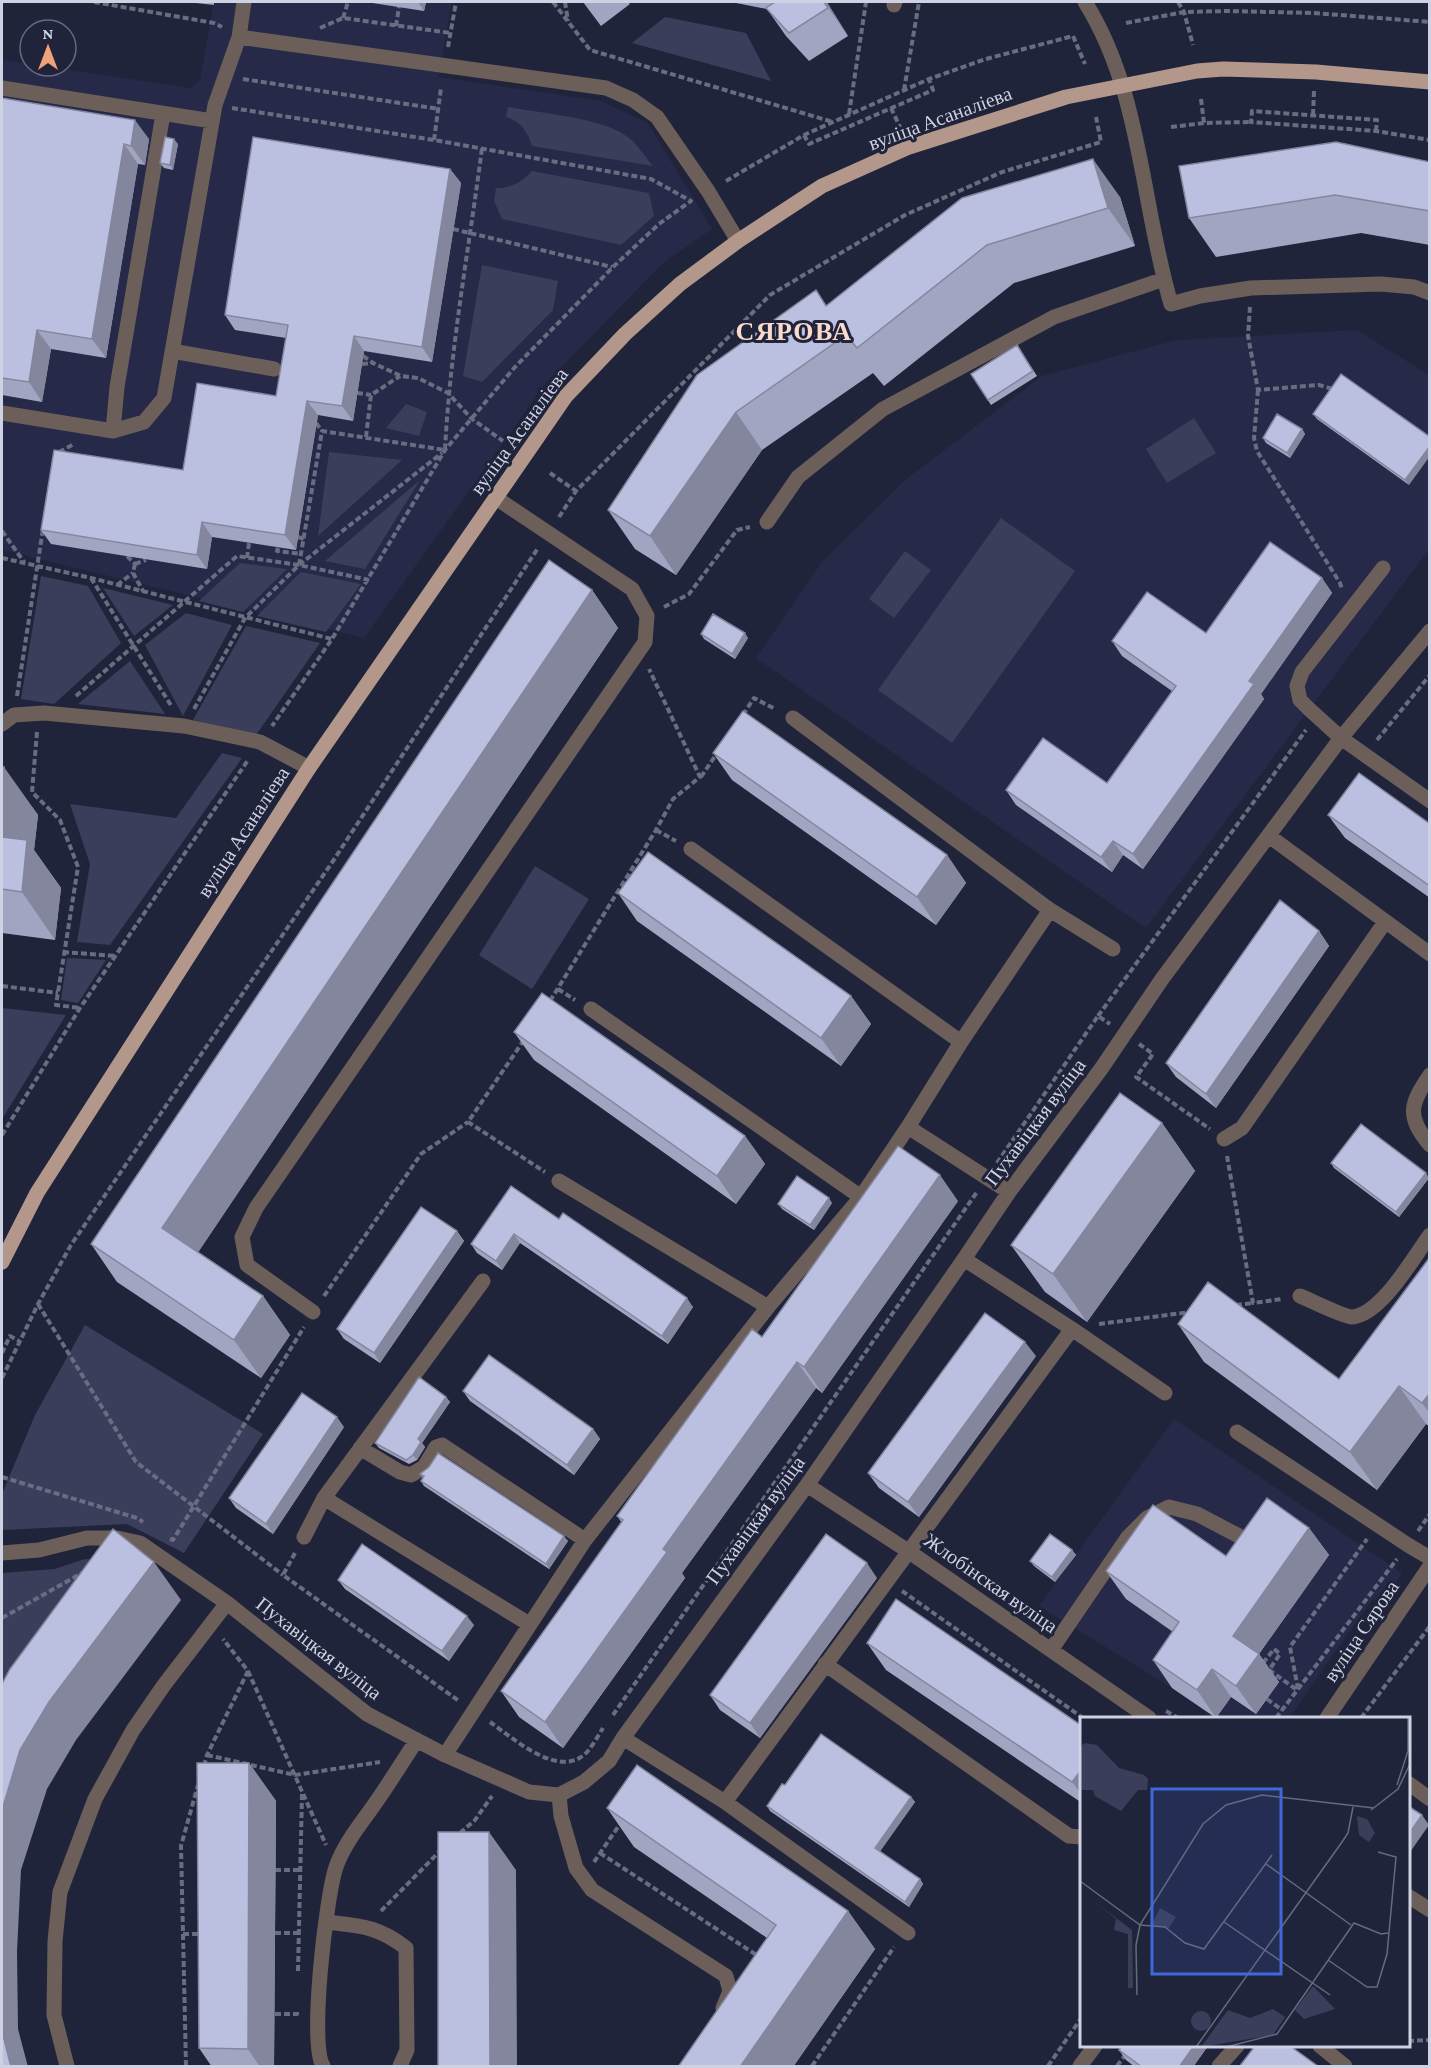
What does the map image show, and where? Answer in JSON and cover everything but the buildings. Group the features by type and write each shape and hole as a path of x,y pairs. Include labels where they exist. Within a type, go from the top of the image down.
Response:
{"main road":[{"name":"вуліца Асаналіева","path":"2,1262 37,1193 309,768 496,498 574,388 625,334 680,284 738,241 822,186 909,147 1043,104 1123,85 1197,71 1223,69 1316,72 1430,82"}],"street":[{"path":"2,413 107,430 144,422 164,398 215,105 238,37 244,2"},
{"path":"1085,2 1102,28 1123,85 1136,134 1155,242 1171,304 1200,296 1251,288 1381,284 1414,287 1430,293"},
{"path":"238,37 606,88 633,100 657,117 738,241"},
{"path":"2,88 212,121"},
{"path":"107,430 117,387 163,114"},
{"path":"767,522 798,477 884,410 1054,317 1164,279"},
{"path":"172,351 274,369"},
{"path":"313,1312 247,1265 242,1237 256,1208 645,642 647,616 632,589 496,498"},
{"path":"1383,568 1302,672 1298,686 1300,700 1341,738 1430,801"},
{"name":"Пухавіцкая вуліца","path":"2,1553 39,1550 87,1538 117,1538 140,1543 227,1603 367,1714 445,1755 529,1792 559,1795 584,1782 609,1761 622,1738 807,1485 1009,1192 1101,1069 1162,979 1341,738 1430,631"},
{"path":"8,719 47,714 184,726 206,737 260,742 309,768"},
{"path":"793,718 1050,910 1113,949"},
{"path":"1269,836 1430,954"},
{"path":"691,849 961,1042"},
{"path":"445,1755 585,1540 768,1307 861,1197 1050,910"},
{"path":"1224,1139 1242,1128 1385,922"},
{"path":"591,1010 861,1197"},
{"path":"1430,1075 1416,1095 1412,1116 1419,1132 1430,1145"},
{"path":"908,1127 1009,1192"},
{"path":"560,1181 768,1307"},
{"path":"1300,1296 1350,1317 1368,1312 1381,1302 1430,1235"},
{"path":"964,1259 1166,1393"},
{"path":"304,1538 324,1498 483,1281"},
{"path":"725,1802 1072,1329"},
{"path":"1237,1432 1377,1525 1430,1557"},
{"path":"360,1448 400,1472 411,1475 423,1467 436,1447 442,1445 585,1540"},
{"name":"Жлобінская вуліца","path":"807,1485 908,1551 1146,1717"},
{"path":"324,1498 529,1624"},
{"path":"1051,1650 1128,1537 1147,1518 1169,1507 1197,1514 1239,1536"},
{"name":"вуліца Сярова","path":"1328,1717 1430,1566"},
{"path":"67,2067 54,2015 55,1941 60,1892 95,1799 133,1730 164,1685 227,1603"},
{"path":"825,1664 1069,1836 1080,1837"},
{"path":"622,1738 725,1802 908,1933"},
{"path":"323,2067 319,2056 317,2015 326,1922 336,1868 352,1834 417,1740"},
{"path":"1410,1785 1430,1799"},
{"path":"559,1795 561,1816 576,1868 592,1890 726,1976 730,1991 717,2018"},
{"path":"1410,1897 1430,1910"},
{"path":"326,1922 367,1926 391,1936 406,1948 407,2050 400,2067"},
{"path":"1080,2067 1094,2047"},
{"path":"1219,2067 1236,2047"},
{"path":"1321,2047 1345,2067"}],"path":[{"path":"94,2 214,23 238,37"},
{"path":"344,18 348,2"},
{"path":"448,51 456,2"},
{"path":"553,2 590,50 833,122"},
{"path":"565,2 568,21"},
{"path":"849,115 866,2"},
{"path":"904,90 919,2"},
{"path":"1178,2 1184,12 1193,45"},
{"path":"396,26 399,7"},
{"path":"1126,23 1184,12 1227,11 1314,13 1430,22"},
{"path":"304,46 320,28 344,18 451,33"},
{"path":"726,181 804,135 904,90 986,59 1073,36 1085,64"},
{"path":"224,76 439,109"},
{"path":"804,135 809,144 933,90 929,80"},
{"path":"434,140 441,88"},
{"path":"1201,99 1204,123"},
{"path":"215,105 482,148 651,179 691,201 659,224 613,267 515,367 445,450 332,639 268,731"},
{"path":"1251,122 1252,111 1303,114 1377,120 1376,131"},
{"path":"2,1378 38,1304 71,1245 333,861 576,491 770,295 905,215 1002,172 1101,142 1096,117"},
{"path":"1171,127 1204,123 1251,122 1376,131 1430,140"},
{"path":"91,578 184,726 245,618 299,565 445,450 448,393 482,148"},
{"path":"453,229 613,267"},
{"path":"1251,288 1248,336 1258,390 1254,438 1257,451 1340,583 1342,591 1340,598"},
{"path":"363,356 400,376 418,378 448,393 471,418 503,441"},
{"path":"362,364 373,363"},
{"path":"357,393 371,395 400,376"},
{"path":"1258,390 1319,385 1337,390"},
{"path":"366,437 371,395"},
{"path":"299,565 322,431 316,423"},
{"path":"56,454 107,430"},
{"path":"315,430 445,450"},
{"path":"549,473 576,491"},
{"path":"8,719 44,521"},
{"path":"647,616 689,594 737,530 767,522"},
{"path":"2,531 24,562"},
{"path":"298,537 304,539"},
{"path":"246,558 249,543"},
{"path":"280,549 301,554"},
{"path":"127,556 135,564"},
{"path":"80,1008 56,1005 78,867 60,820 32,792 47,714 135,645 237,556 299,565 369,580"},
{"path":"2,560 24,562 91,578 332,639"},
{"path":"135,564 146,560"},
{"path":"117,585 133,573 135,564"},
{"path":"133,573 143,591"},
{"path":"640,650 700,777"},
{"path":"1365,755 1430,675"},
{"path":"741,718 754,698 793,718"},
{"path":"613,1715 1098,1016 1312,722"},
{"path":"545,1008 673,799 700,777 721,748"},
{"path":"2,1136 3,1130 80,1008 253,753"},
{"path":"63,952 116,956"},
{"path":"2,986 58,993"},
{"path":"1098,1016 1153,1054 1136,1077 1224,1139 1253,1303"},
{"path":"526,1037 468,1122 560,1181"},
{"path":"1229,1306 1300,1296"},
{"path":"38,1304 136,1462 283,1575 541,1757 565,1762 585,1754 606,1725"},
{"path":"1072,1329 1194,1311"},
{"path":"2,1353 9,1336 19,1341"},
{"path":"2,1477 137,1518 146,1524"},
{"path":"1298,1690 1290,1647 1377,1525"},
{"path":"164,1535 173,1540"},
{"path":"283,1575 304,1538"},
{"path":"1277,1717 1408,1545"},
{"path":"2,1618 84,1572"},
{"path":"886,1580 1080,1717"},
{"path":"211,1623 248,1671 336,1868"},
{"path":"1362,1717 1430,1626"},
{"path":"1260,1668 1274,1649 1280,1654 1269,1670 1298,1690"},
{"path":"203,1766 248,1671"},
{"path":"1025,1690 1030,1682"},
{"path":"1267,1699 1282,1710"},
{"path":"207,1755 295,1775 404,1759"},
{"path":"186,2067 181,1846 200,1778"},
{"path":"459,1835 475,1821 503,1781"},
{"path":"298,1979 302,1794"},
{"path":"583,1878 626,1815"},
{"path":"367,1926 443,1849"},
{"path":"275,1870 301,1870"},
{"path":"275,1933 299,1933"},
{"path":"183,1934 204,1934"},
{"path":"812,2067 894,1948 884,1941"},
{"path":"275,2014 297,2014 298,2002"},
{"path":"1048,2067 1080,2021"},
{"path":"1410,2041 1430,2040"},
{"path":"1117,2067 1131,2047"}],"shaded area":[{"path":"214,2 452,2 438,77 601,101 648,123 712,229 664,262 546,383 364,638 2,550 2,60 18,62 18,78 78,78 78,71 191,88 200,80"},
{"path":"665,17 746,33 771,81 632,43"},
{"path":"508,107 572,117 618,131 629,138 653,166 532,146 523,128 506,117"},
{"path":"532,171 649,193 654,216 621,245 502,219 494,201 496,188 516,184"},
{"path":"482,265 558,281 553,310 482,382 463,376"},
{"path":"1357,330 1429,375 1429,549 1146,928 756,658 822,562 905,480 1042,376 1177,340"},
{"path":"406,404 427,412 419,436 386,428"},
{"path":"1194,418 1216,453 1167,483 1146,449"},
{"path":"329,452 402,460 318,536"},
{"path":"420,480 365,569 325,561"},
{"path":"1001,518 1075,571 952,743 878,690"},
{"path":"905,551 931,570 894,618 869,599"},
{"path":"240,563 287,569 243,612 199,601"},
{"path":"301,572 361,584 326,632 257,616"},
{"path":"41,576 88,586 121,643 54,704 21,699"},
{"path":"103,588 173,605 134,636"},
{"path":"186,613 232,625 183,716 145,645"},
{"path":"246,626 320,643 256,735 193,720"},
{"path":"130,661 165,714 78,704"},
{"path":"222,753 242,758 110,945 77,942 90,864 70,804 176,818"},
{"path":"535,866 589,899 532,989 479,955"},
{"path":"67,958 106,960 78,1003 61,1000"},
{"path":"2,1008 66,1015 2,1119"},
{"path":"85,1325 263,1434 184,1553 127,1524 2,1530 2,1494 35,1415"},
{"path":"1174,1419 1402,1573 1385,1599 1372,1600 1290,1717 1215,1717 1039,1606"},
{"path":"85,1559 97,1560 2,1709 2,1573 55,1569"}],"district":[{"name":"СЯРОВА","path":"794,331"}]}
